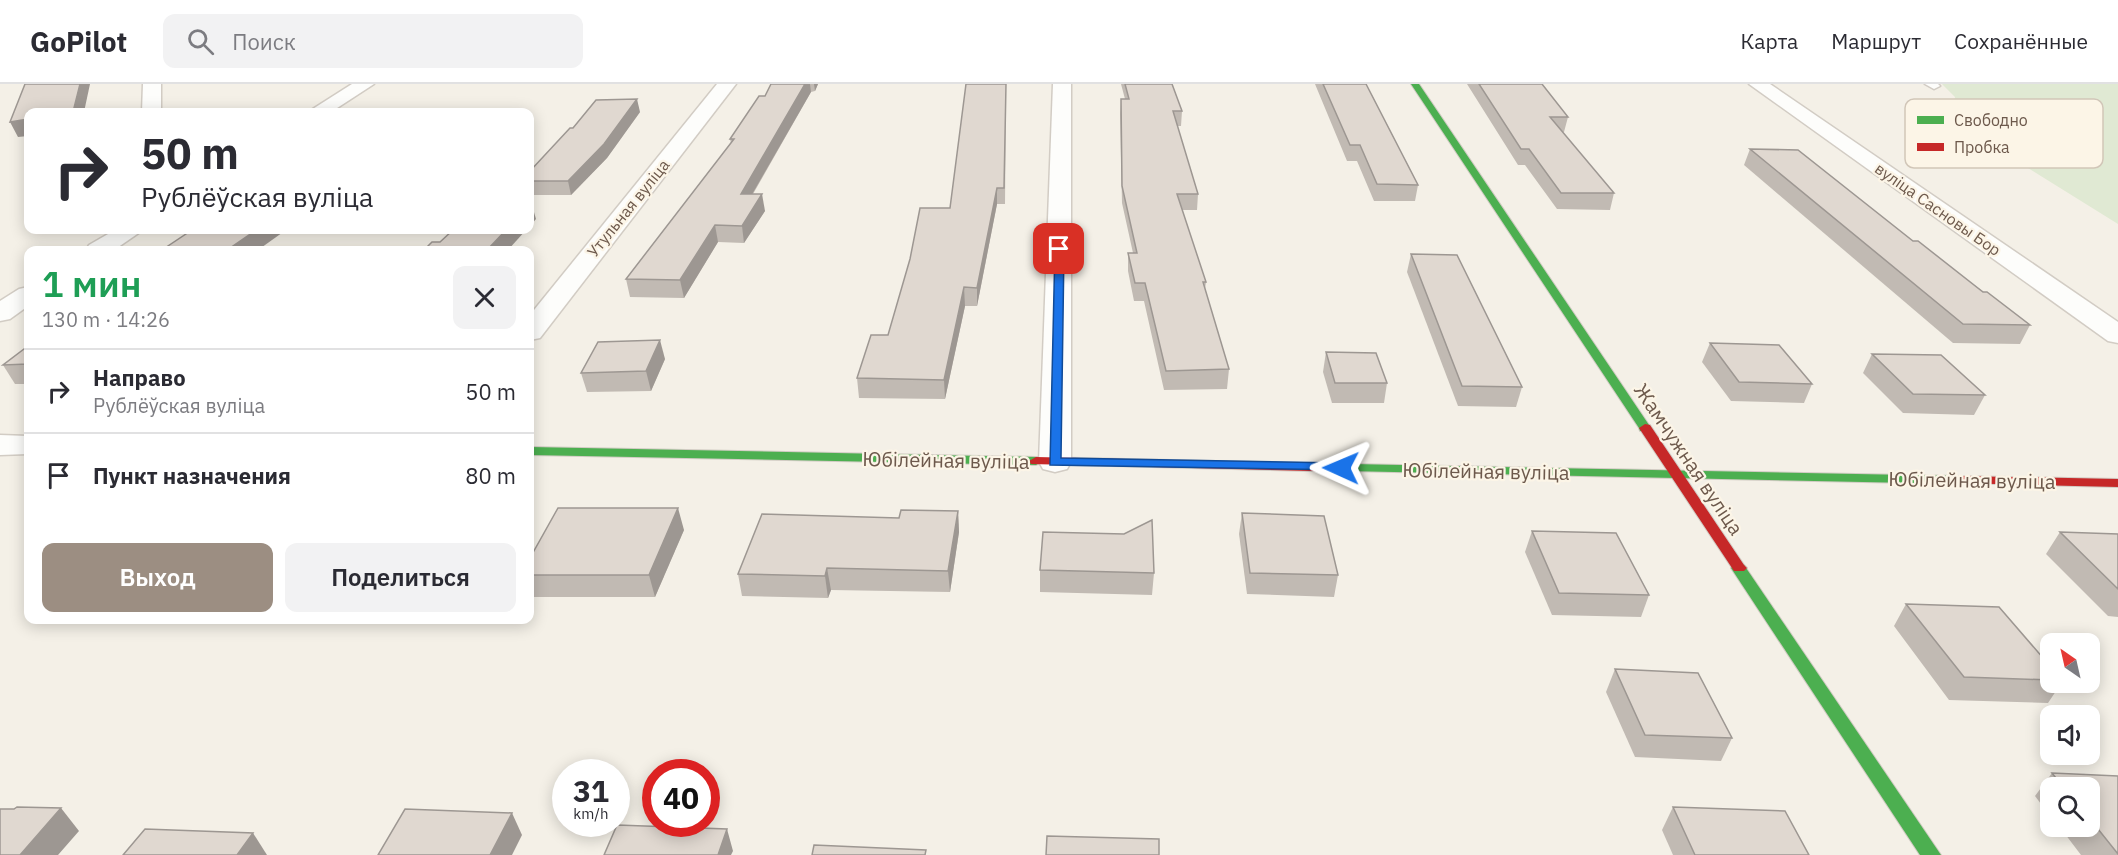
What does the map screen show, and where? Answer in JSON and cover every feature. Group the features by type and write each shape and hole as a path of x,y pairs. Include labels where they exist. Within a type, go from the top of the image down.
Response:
{"street":[{"path":"152,84 152,108"},
{"path":"325,108 365,84"},
{"name":"Утульная вуліца","path":"534,327 728,84"},
{"path":"1055,462 1062,84"},
{"name":"Жамчужная вуліца","path":"1415,84 1931,855"},
{"name":"вуліца Сасновы Бор","path":"1758,84 2118,335"},
{"path":"105,246 124,234"},
{"path":"0,313 24,298"},
{"path":"0,445 24,445"},
{"name":"Юбілейная вуліца","path":"534,451 2118,483"}],"green space":[{"path":"1942,84 2118,84 2118,224 2028,168 2103,168 2103,99 1955,99"}],"building":[{"path":"25,84 80,84 74,108 24,108 24,120 10,122"},
{"path":"771,84 805,84 741,194 762,194 742,226 715,225 680,280 626,279 734,139 730,139 759,96 765,96"},
{"path":"966,84 1006,84 1004,188 997,188 977,288 964,287 944,380 857,378 871,335 888,335 910,259 920,208 950,208"},
{"path":"1125,84 1172,84 1182,111 1173,111 1198,194 1177,194 1206,282 1203,282 1229,369 1166,371 1145,283 1135,283 1128,253 1137,253 1122,186 1121,99 1129,99"},
{"path":"1323,84 1366,84 1418,185 1377,184 1360,145 1350,145"},
{"path":"1479,84 1542,84 1568,117 1550,117 1614,193 1561,193 1529,149 1521,149"},
{"path":"637,99 604,144 568,181 534,181 534,167 570,128 573,128 596,100"},
{"path":"1750,149 1798,150 1913,241 1918,241 1983,292 1987,292 2030,325 1963,324"},
{"path":"186,234 250,234 233,246 168,246"},
{"path":"449,234 502,234 491,246 428,246 432,242 440,242"},
{"path":"1411,254 1457,255 1522,387 1462,386"},
{"path":"660,340 646,371 581,373 598,342"},
{"path":"1710,343 1779,345 1812,384 1739,382"},
{"path":"24,349 24,364 3,365"},
{"path":"1326,352 1376,353 1387,383 1335,383"},
{"path":"1872,354 1941,355 1985,395 1913,394"},
{"path":"558,508 678,508 649,575 534,575 534,551"},
{"path":"901,510 958,511 948,571 827,568 825,576 738,574 762,514 899,518"},
{"path":"1242,513 1324,516 1338,575 1250,573"},
{"path":"1152,520 1154,573 1040,570 1043,532 1124,534"},
{"path":"1532,531 1616,533 1649,595 1559,593"},
{"path":"2060,532 2118,534 2118,589"},
{"path":"1906,604 1999,607 2040,654 2040,680 1964,677"},
{"path":"1615,669 1698,673 1732,738 1645,735"},
{"path":"2052,773 2118,776 2118,854 2100,832 2100,777 2055,777"},
{"path":"1673,807 1785,811 1809,855 1695,855"},
{"path":"61,808 20,855 0,855 0,809"},
{"path":"405,809 512,813 490,855 378,855"},
{"path":"630,825 642,826 642,837 720,837 720,829 727,829 718,855 604,855 612,837 630,837"},
{"path":"145,829 253,833 237,855 123,855"},
{"path":"1047,836 1159,839 1159,855 1046,855"},
{"path":"814,845 926,850 925,855 812,855"}],"traffic: fast":[{"path":"1415,84 1645,428"},
{"path":"534,451 1036,461"},
{"path":"1351,468 1960,480"},
{"path":"1739,568 1931,855"}],"traffic: jam":[{"path":"1645,428 1739,568"},
{"path":"1036,461 1351,468"},
{"path":"1960,480 2118,483"}],"route":[{"path":"1059,249 1055,462 1341,468"}]}
